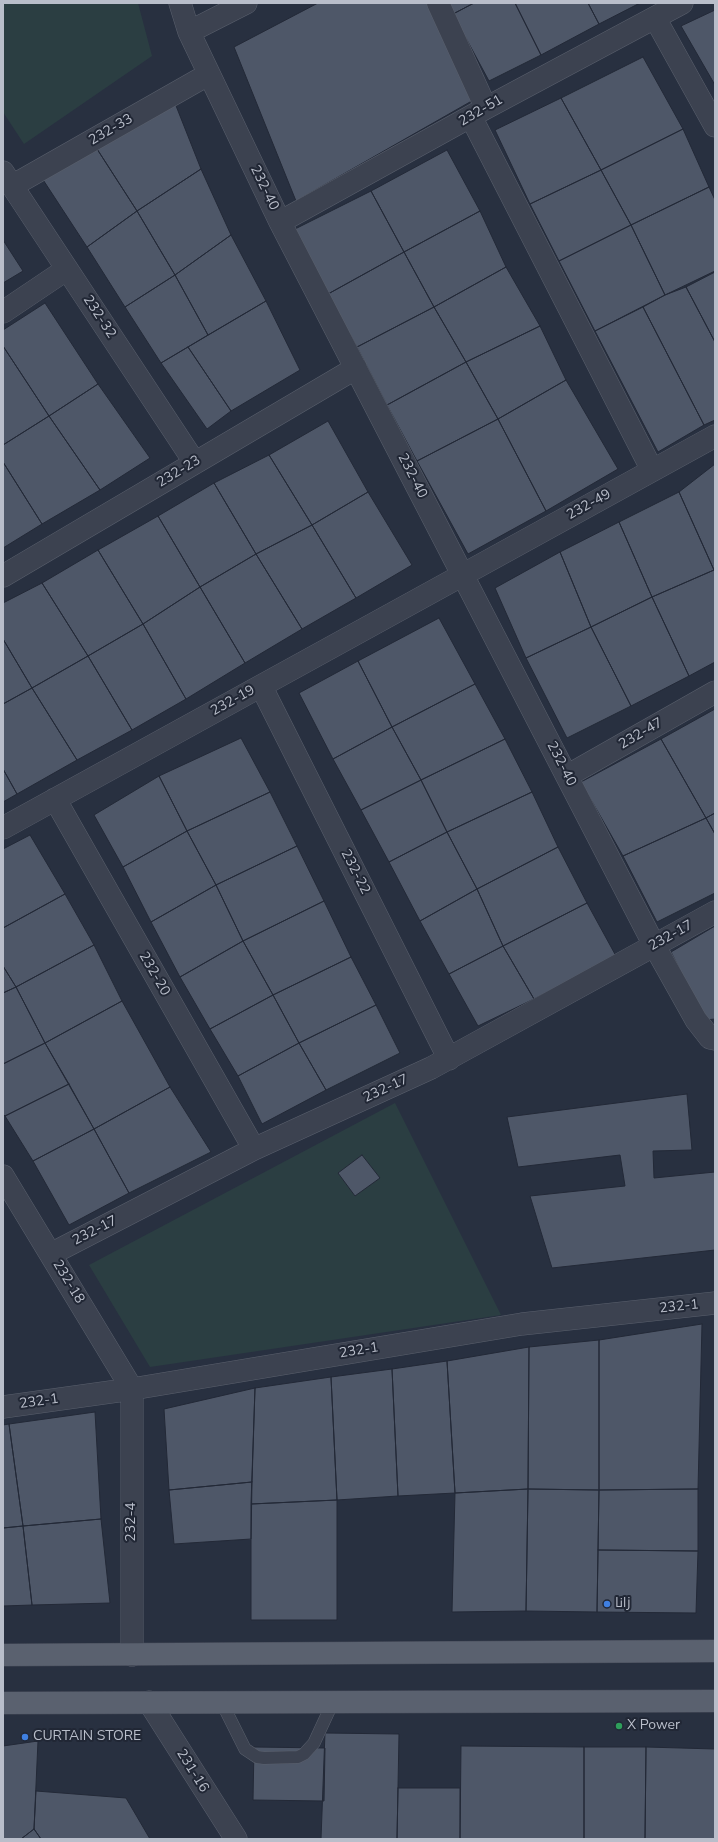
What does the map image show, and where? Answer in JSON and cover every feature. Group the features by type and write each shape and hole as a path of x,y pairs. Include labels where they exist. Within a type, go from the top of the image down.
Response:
{"main road":[{"path":"3,1655 715,1651"},
{"path":"3,1703 715,1701"}],"street":[{"name":"232-40","path":"180,3 189,32 280,222 654,945 696,1020 710,1038 715,1040"},
{"path":"189,32 246,3"},
{"path":"438,3 479,112 652,470"},
{"name":"232-51","path":"280,222 479,112 682,3"},
{"path":"655,18 715,126"},
{"name":"232-33","path":"8,179 209,74"},
{"name":"232-32","path":"8,179 195,463"},
{"path":"3,312 67,269"},
{"name":"232-23","path":"3,576 356,368"},
{"name":"232-49","path":"463,575 715,436"},
{"name":"232-19","path":"3,828 463,575"},
{"name":"232-22","path":"261,686 449,1058"},
{"name":"232-47","path":"567,776 715,692"},
{"name":"232-20","path":"55,799 254,1149"},
{"name":"232-17","path":"51,1254 254,1149 431,1068 715,912"},
{"name":"232-18","path":"3,1176 132,1389"},
{"name":"232-1","path":"3,1407 132,1389 522,1324 715,1303"},
{"name":"232-4","path":"132,1389 132,1655"},
{"name":"231-16","path":"149,1702 236,1839"}],"lane":[{"path":"222,1703 245,1749 257,1757 264,1758 298,1757 304,1754 314,1743 333,1702"}],"green space":[{"path":"3,3 138,3 152,56 24,144 3,112"},
{"path":"395,1103 501,1315 150,1367 89,1265"}],"building":[{"path":"318,3 429,3 477,98 296,201 234,47"},
{"path":"447,3 474,3 453,14"},
{"path":"474,3 515,3 541,55 489,81 453,14"},
{"path":"515,3 588,3 599,24 541,55"},
{"path":"588,3 640,3 599,24"},
{"path":"715,10 715,85 681,26"},
{"path":"643,57 683,129 601,170 561,98"},
{"path":"169,88 201,169 137,211 88,135"},
{"path":"561,98 601,170 530,204 495,130"},
{"path":"683,129 709,187 631,225 601,170"},
{"path":"88,135 137,211 87,247 38,172"},
{"path":"447,150 480,211 404,252 371,191"},
{"path":"201,169 231,235 175,275 137,211"},
{"path":"601,170 631,225 559,261 530,204"},
{"path":"709,187 715,200 715,271 665,295 631,225"},
{"path":"371,191 404,252 328,294 295,229"},
{"path":"137,211 175,275 125,307 87,247"},
{"path":"480,211 506,267 434,307 404,252"},
{"path":"631,225 665,295 595,331 559,261"},
{"path":"231,235 266,301 208,335 175,275"},
{"path":"3,240 23,271 3,283"},
{"path":"404,252 434,307 357,347 328,294"},
{"path":"506,267 540,326 466,362 434,307"},
{"path":"715,272 715,342 686,287"},
{"path":"175,275 208,335 161,363 125,307"},
{"path":"686,287 715,342 715,420 704,425 643,307 665,295"},
{"path":"266,301 300,370 231,411 188,347"},
{"path":"45,303 98,384 49,416 3,346 3,330"},
{"path":"434,307 466,362 387,405 357,347"},
{"path":"643,307 704,425 658,452 595,331"},
{"path":"540,326 566,380 498,419 466,362"},
{"path":"3,346 49,416 3,445"},
{"path":"188,347 231,411 207,429 161,363"},
{"path":"466,362 498,419 417,461 387,405"},
{"path":"566,380 618,469 546,511 498,419"},
{"path":"98,384 150,458 100,490 49,416"},
{"path":"49,416 100,490 42,524 3,462 3,445"},
{"path":"498,419 546,511 468,554 417,461"},
{"path":"328,421 368,492 312,525 269,455"},
{"path":"269,455 312,525 256,554 214,483"},
{"path":"3,462 42,524 3,548"},
{"path":"715,464 715,569 714,570 679,492"},
{"path":"214,483 256,554 200,587 158,516"},
{"path":"368,492 412,565 356,598 312,525"},
{"path":"679,492 714,570 652,597 619,522"},
{"path":"158,516 200,587 143,624 98,550"},
{"path":"619,522 652,597 591,627 560,552"},
{"path":"312,525 356,598 302,629 256,554"},
{"path":"98,550 143,624 88,656 42,583"},
{"path":"560,552 591,627 526,658 495,588"},
{"path":"256,554 302,629 245,663 200,587"},
{"path":"714,570 715,662 689,676 652,597"},
{"path":"42,583 88,656 32,688 3,639 3,603"},
{"path":"200,587 245,663 186,699 143,624"},
{"path":"652,597 689,676 631,706 591,627"},
{"path":"439,618 475,684 392,727 358,661"},
{"path":"143,624 186,699 132,730 88,656"},
{"path":"591,627 631,706 567,738 526,658"},
{"path":"3,639 32,688 3,704"},
{"path":"88,656 132,730 77,760 32,688"},
{"path":"358,661 392,727 333,759 299,693"},
{"path":"475,684 505,739 421,780 392,727"},
{"path":"32,688 77,760 17,794 3,769 3,704"},
{"path":"715,709 715,813 706,818 661,739"},
{"path":"392,727 421,780 361,810 333,759"},
{"path":"241,738 270,792 187,831 159,776"},
{"path":"505,739 532,792 447,832 421,780"},
{"path":"661,739 706,818 623,856 581,782"},
{"path":"3,769 17,794 3,802"},
{"path":"159,776 187,831 123,867 94,815"},
{"path":"421,780 447,832 389,862 361,810"},
{"path":"270,792 297,846 216,885 187,831"},
{"path":"532,792 558,847 477,889 447,832"},
{"path":"715,813 715,834 706,818"},
{"path":"706,818 715,834 715,893 657,922 623,856"},
{"path":"187,831 216,885 151,922 123,867"},
{"path":"447,832 477,889 420,921 389,862"},
{"path":"30,835 65,894 3,928 3,849"},
{"path":"297,846 324,901 243,941 216,885"},
{"path":"558,847 587,903 503,946 477,889"},
{"path":"216,885 243,941 180,977 151,922"},
{"path":"477,889 503,946 449,974 420,921"},
{"path":"65,894 94,945 16,987 3,966 3,928"},
{"path":"324,901 351,957 273,995 243,941"},
{"path":"587,903 616,956 534,999 503,946"},
{"path":"715,926 715,1019 705,1020 671,952"},
{"path":"243,941 273,995 210,1029 180,977"},
{"path":"94,945 122,1001 45,1043 16,987"},
{"path":"503,946 534,999 478,1026 449,974"},
{"path":"351,957 376,1005 299,1043 273,995"},
{"path":"3,966 16,987 3,993"},
{"path":"16,987 45,1043 3,1064 3,993"},
{"path":"273,995 299,1043 238,1076 210,1029"},
{"path":"122,1001 170,1087 94,1129 45,1043"},
{"path":"376,1005 400,1053 326,1090 299,1043"},
{"path":"45,1043 69,1084 5,1116 3,1114 3,1064"},
{"path":"299,1043 326,1090 262,1124 238,1076"},
{"path":"69,1084 94,1129 33,1161 5,1116"},
{"path":"170,1087 211,1152 129,1193 94,1129"},
{"path":"687,1094 692,1150 653,1151 654,1178 715,1172 715,1250 552,1268 530,1196 625,1186 620,1155 518,1167 507,1117"},
{"path":"94,1129 129,1193 69,1225 33,1161"},
{"path":"362,1155 380,1178 355,1196 338,1173"},
{"path":"702,1324 698,1489 599,1490 599,1340"},
{"path":"599,1340 599,1490 528,1489 529,1347"},
{"path":"529,1347 528,1489 455,1493 447,1361"},
{"path":"447,1361 455,1493 398,1496 392,1369"},
{"path":"392,1369 398,1496 337,1500 331,1377"},
{"path":"331,1377 337,1500 251,1504 255,1388"},
{"path":"255,1388 252,1482 169,1490 164,1409"},
{"path":"95,1412 101,1519 23,1526 9,1424"},
{"path":"9,1424 23,1526 3,1528 3,1425"},
{"path":"252,1482 251,1539 174,1544 169,1490"},
{"path":"528,1489 526,1611 452,1612 455,1493"},
{"path":"528,1489 599,1490 597,1612 526,1611"},
{"path":"698,1489 698,1551 598,1550 599,1490"},
{"path":"337,1500 337,1620 251,1620 251,1504"},
{"path":"101,1519 110,1603 32,1605 23,1526"},
{"path":"23,1526 32,1605 3,1606 3,1528"},
{"path":"598,1550 698,1551 696,1613 597,1612"},
{"path":"325,1733 399,1734 397,1839 321,1839"},
{"path":"38,1741 34,1829 21,1839 3,1839 3,1746"},
{"path":"461,1746 584,1747 584,1839 460,1839"},
{"path":"254,1747 325,1748 324,1801 253,1800"},
{"path":"584,1747 646,1747 645,1839 584,1839"},
{"path":"646,1747 715,1749 715,1839 645,1839"},
{"path":"398,1788 460,1788 460,1839 397,1839"},
{"path":"36,1791 126,1798 150,1839 41,1839 34,1829"},
{"path":"34,1829 41,1839 21,1839"}],"place":[{"name":"زانا","path":"607,1604"},
{"name":"X Power","path":"619,1726"},
{"name":"CURTAIN STORE","path":"25,1737"}]}
